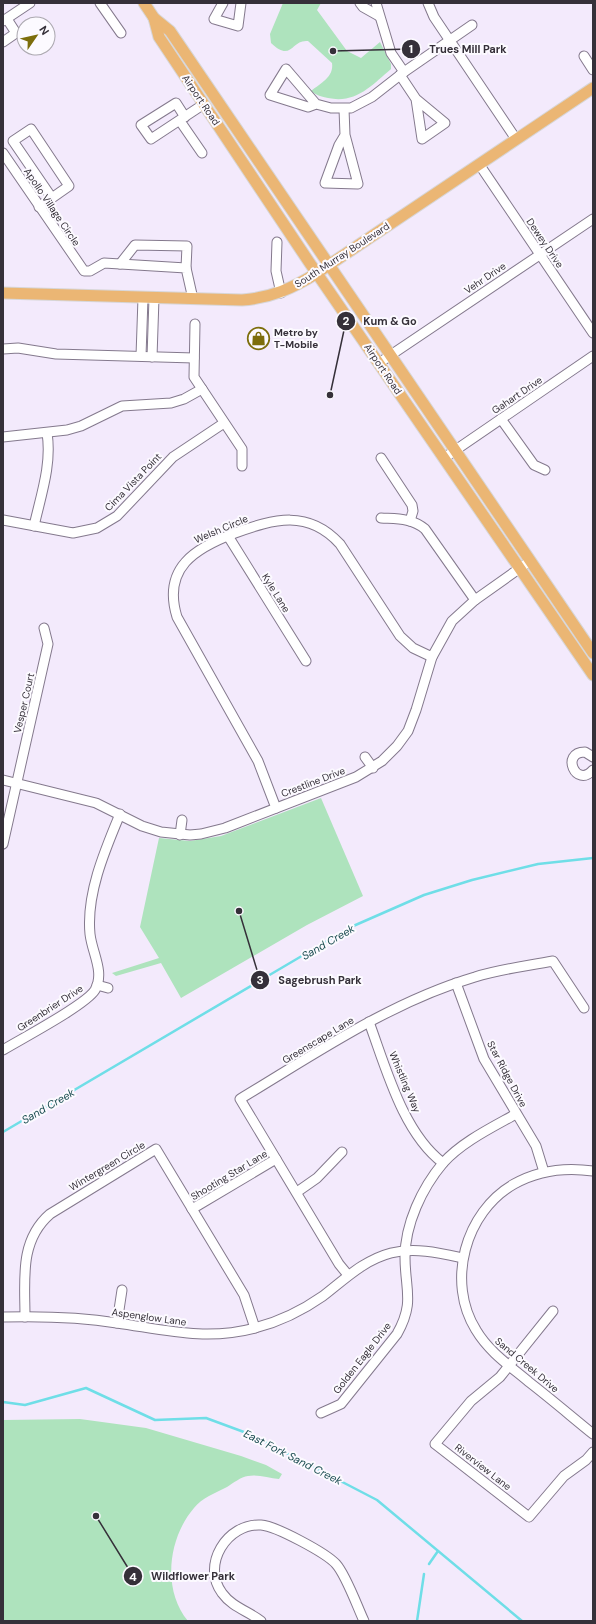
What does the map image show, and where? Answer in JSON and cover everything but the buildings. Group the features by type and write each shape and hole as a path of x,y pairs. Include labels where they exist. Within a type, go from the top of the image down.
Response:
{"main road":[{"name":"Airport Road","path":"144,3 154,18 170,31 330,264 454,451 593,653"},
{"name":"Airport Road","path":"154,18 159,37 317,273 593,675"},
{"name":"South Murray Boulevard","path":"3,293 242,300 263,298 281,292 317,273 593,88"}],"street":[{"path":"3,42 16,33 5,20 30,3"},
{"path":"100,3 121,33"},
{"path":"223,3 214,19 238,26 241,3"},
{"path":"360,3 363,7 379,16"},
{"path":"376,3 391,53 416,99"},
{"path":"428,3 434,17 516,139"},
{"path":"316,104 286,69 270,95 308,107 316,104 344,109 365,102 402,73 472,25"},
{"path":"584,56 593,70"},
{"path":"202,153 183,119 204,104"},
{"path":"344,109 345,136 358,184 325,183 338,145 345,136"},
{"path":"39,207 52,198 69,186 31,129 13,141 52,198"},
{"name":"Apollo Village Circle","path":"3,153 84,271 90,271 104,263 120,264"},
{"name":"Dewey Drive","path":"479,164 593,333"},
{"name":"Vehr Drive","path":"379,363 593,219"},
{"path":"277,242 276,270 281,292"},
{"path":"120,264 135,244 187,246 186,268 193,299"},
{"path":"120,264 186,268"},
{"path":"141,356 143,329 149,298"},
{"path":"149,298 153,330 152,357"},
{"path":"195,324 194,377 242,449 242,466"},
{"path":"143,329 153,330"},
{"path":"3,349 18,348 56,354 194,358"},
{"name":"Gahart Drive","path":"444,458 593,356"},
{"path":"3,437 47,433 81,426 122,406 178,402 202,389"},
{"path":"502,419 534,465 545,470"},
{"name":"Cima Vista Point","path":"3,520 79,533 91,530 108,522 121,512 168,462 224,423"},
{"path":"34,526 49,459 47,433"},
{"path":"381,458 412,505 413,510 410,521"},
{"path":"381,518 416,522 425,529 475,600"},
{"name":"Welsh Circle","path":"276,808 258,761 181,625 174,608 173,599 177,578 186,561 198,550 228,536 264,523 282,520 306,523 327,532 340,544 400,636 420,652 432,657"},
{"name":"Kyle Lane","path":"228,536 306,661"},
{"name":"Crestline Drive","path":"3,780 85,800 120,814 151,829 180,835 212,832 356,778 373,768 394,750 408,731 432,657 445,630 452,621 475,600 530,561"},
{"name":"Vesper Court","path":"3,844 48,644 44,628"},
{"path":"593,757 585,752 578,753 573,758 572,765 574,771 580,775 588,774 593,770"},
{"path":"365,756 373,768"},
{"name":"Greenbrier Drive","path":"3,1050 83,1002 91,995 97,985 98,969 90,938 90,910 102,856 120,814"},
{"path":"180,835 182,820"},
{"name":"Greenscape Lane","path":"348,1275 339,1264 240,1099 369,1022 418,998 456,983 493,972 553,961 584,1008"},
{"name":"Star Ridge Drive","path":"456,983 484,1059 536,1146 544,1172"},
{"path":"97,985 108,988"},
{"name":"Whistling Way","path":"369,1022 391,1083 405,1112 421,1139 444,1163"},
{"name":"Golden Eagle Drive","path":"322,1414 341,1404 397,1334 402,1324 408,1305 409,1295 405,1251 410,1225 416,1208 430,1181 444,1163 468,1142 516,1114"},
{"name":"Wintergreen Circle","path":"25,1317 25,1262 29,1243 43,1220 59,1207 156,1148 244,1295 256,1328"},
{"path":"297,1192 317,1178 342,1152"},
{"name":"Shooting Star Lane","path":"192,1209 276,1159"},
{"name":"Sand Creek Drive","path":"593,1171 570,1169 544,1172 513,1184 491,1203 472,1232 463,1258 462,1284 470,1318 489,1347 509,1366 593,1434"},
{"name":"Aspenglow Lane","path":"3,1317 117,1323 176,1333 192,1334 229,1332 256,1328 283,1318 307,1306 321,1297 348,1275 382,1256 405,1251 424,1251 463,1258"},
{"path":"117,1323 122,1290"},
{"path":"509,1366 553,1311"},
{"name":"Riverview Lane","path":"509,1366 493,1385 478,1395 463,1410 435,1444 529,1517 564,1476 586,1460 593,1452"},
{"path":"261,1621 234,1605 225,1597 216,1579 215,1565 218,1551 229,1537 244,1528 260,1525 285,1533 333,1561 340,1568 364,1621"}],"green space":[{"path":"283,3 321,3 317,10 347,51 361,58 380,42 391,64 391,69 370,87 355,96 338,99 315,94 311,91 329,76 332,63 308,41 302,41 287,51 278,49 271,43 270,34"},
{"path":"321,798 363,896 307,925 181,998 161,963 116,976 112,973 159,958 140,927 159,838 190,841 221,836"},
{"path":"80,1419 146,1428 241,1456 266,1465 282,1474 279,1479 255,1475 240,1479 201,1501 185,1520 178,1534 174,1549 172,1580 174,1594 188,1621 3,1621 3,1420"}],"waterway":[{"name":"Sand Creek","path":"3,1132 351,927 424,895 472,880 538,864 593,858"},
{"name":"East Fork Sand Creek","path":"3,1402 25,1405 86,1388 155,1420 206,1418 252,1435 377,1500 522,1621"},
{"path":"429,1564 438,1551"},
{"path":"417,1621 424,1574"}],"place":[{"name":"Trues Mill Park","path":"333,51"},
{"name":"Metro by T-Mobile","path":"259,338"},
{"name":"Kum & Go","path":"330,395"},
{"name":"Sagebrush Park","path":"239,911"},
{"name":"Wildflower Park","path":"96,1516"}]}
